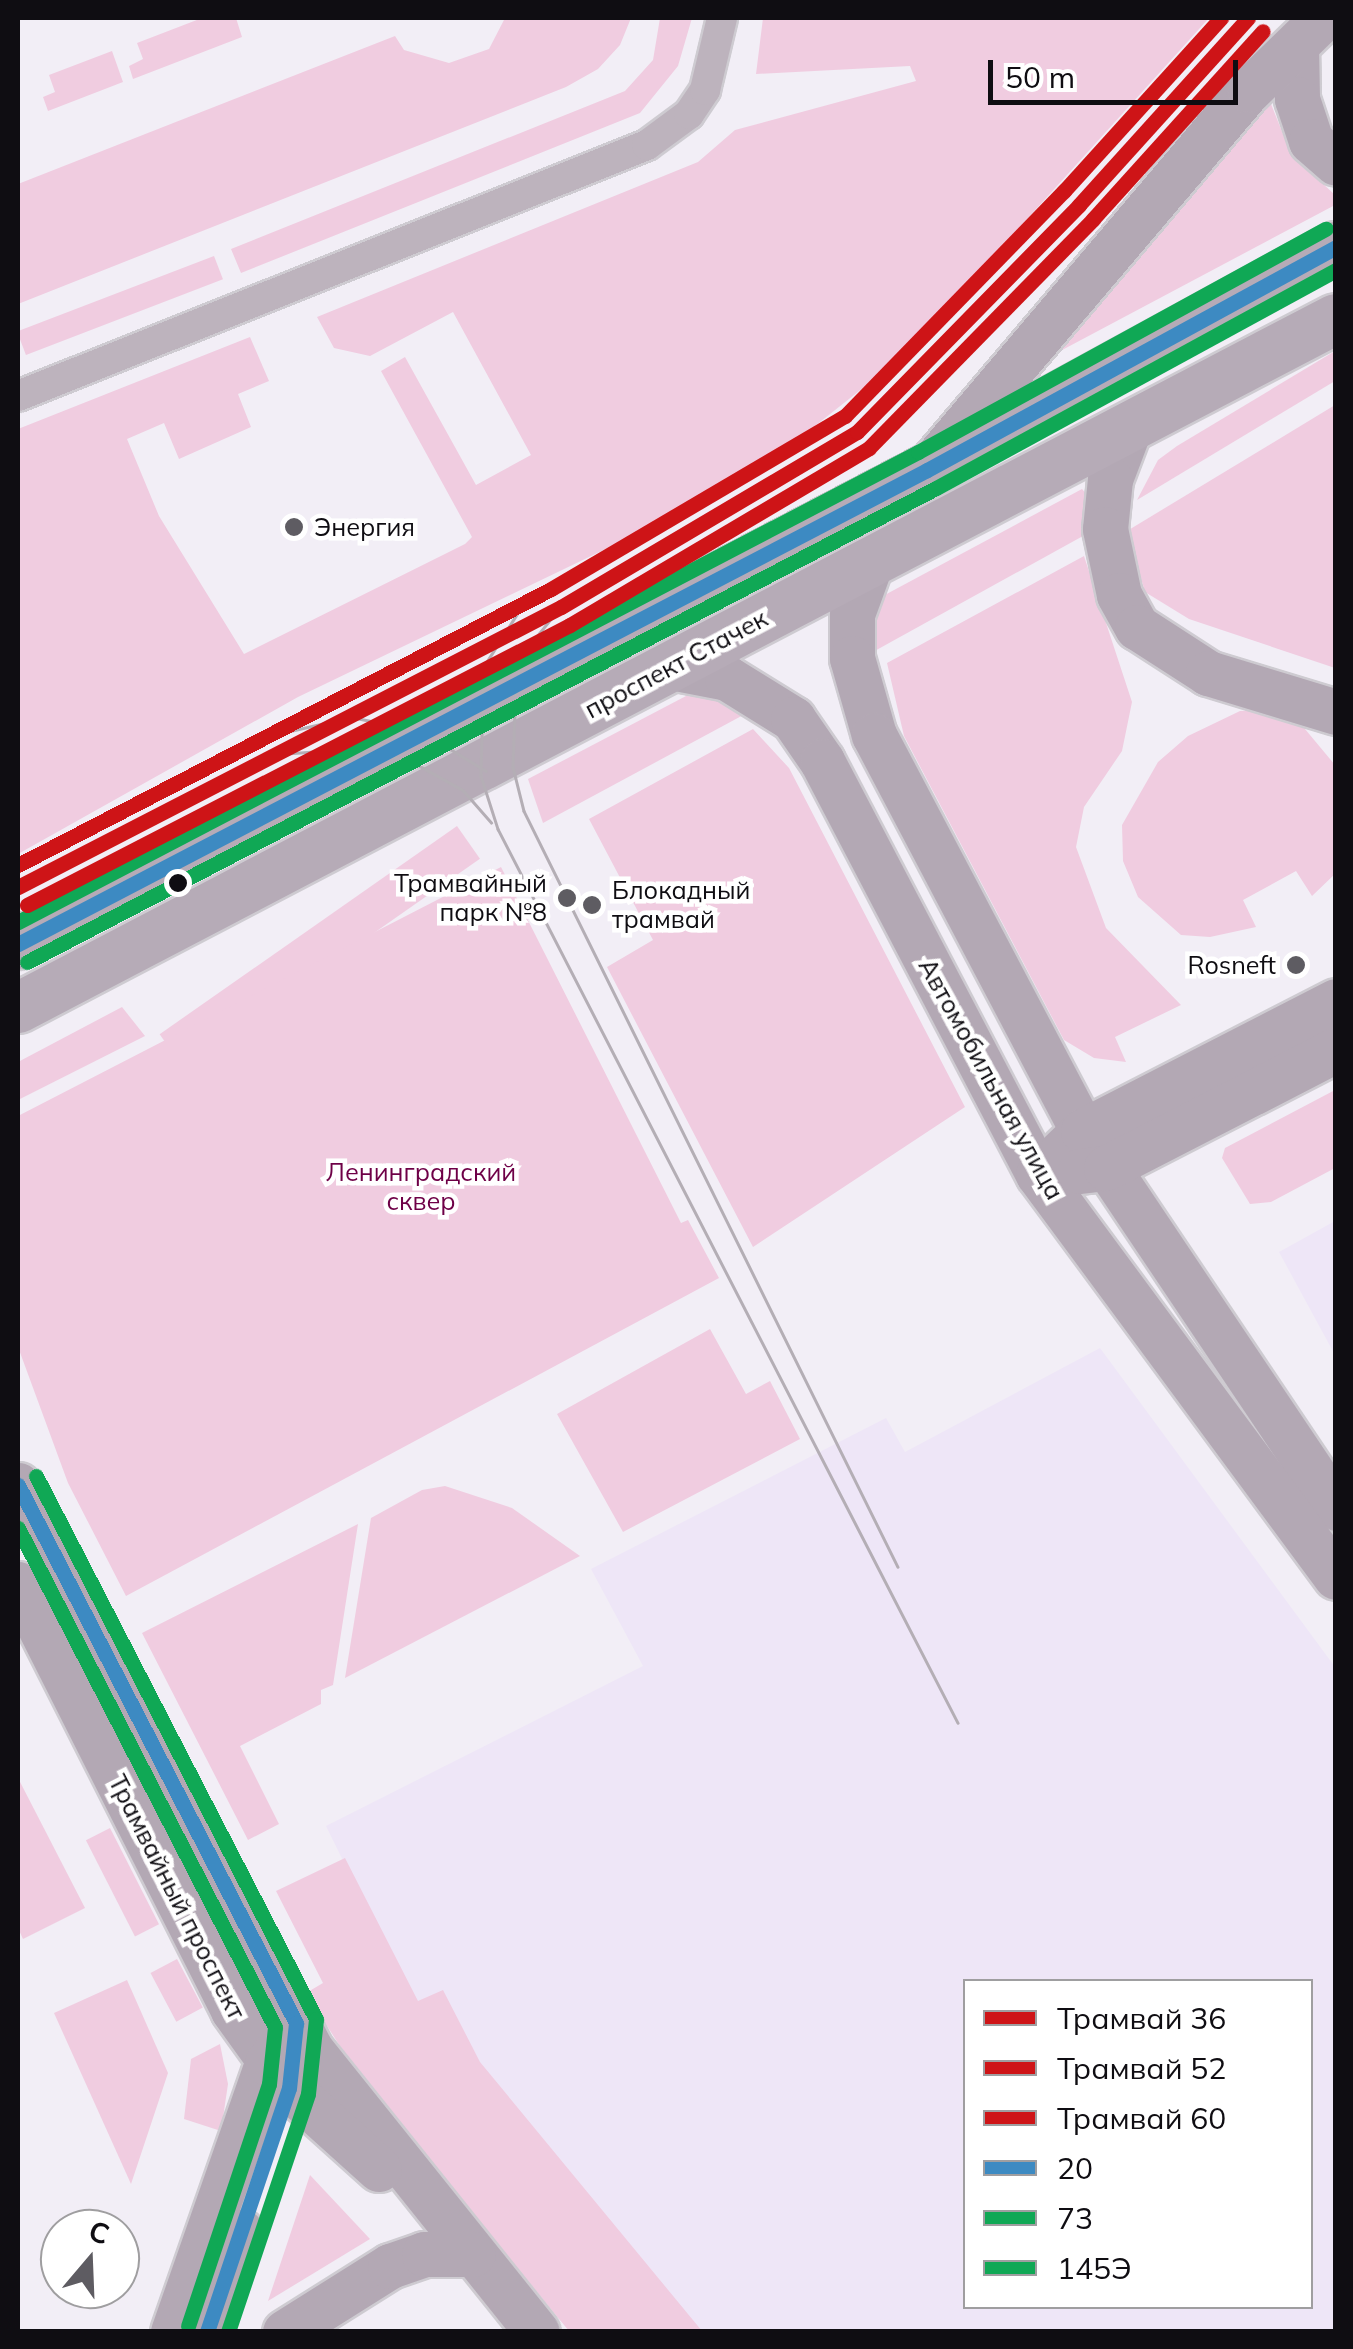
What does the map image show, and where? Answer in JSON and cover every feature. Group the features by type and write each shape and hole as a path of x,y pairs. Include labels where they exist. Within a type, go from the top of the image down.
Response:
{"main road":[{"path":"1309,32 1296,99 1312,141 1336,163"},
{"path":"927,470 1111,248 1249,90 1309,32"},
{"path":"18,944 927,470 1336,247"},
{"name":"проспект Стачек","path":"18,1008 1336,319"},
{"path":"1130,429 1110,480 1105,529 1119,595 1137,627 1208,673 1336,712"},
{"path":"871,562 852,614 852,658 874,735 1095,1150 1336,1508"},
{"name":"Автомобильная улица","path":"670,667 727,678 792,719 822,761 1038,1174 1336,1577"},
{"path":"1095,1150 1336,1001"},
{"path":"1038,1174 1336,1050"},
{"name":"Трамвайный проспект","path":"18,1485 296,2023 537,2332"},
{"name":"Трамвайный проспект","path":"18,1584 233,2010 278,2076 473,2254"},
{"path":"207,2332 296,2023"},
{"path":"173,2332 278,2076"},
{"path":"284,2332 390,2266 424,2254 473,2254"}],"street":[{"path":"18,396 647,145 689,114 705,90 722,18"}],"shaded area":[{"path":"1335,1221 1335,1355 1279,1252"},
{"path":"1100,1348 1335,1667 1335,2331 698,2331 415,2007 326,1826 643,1666 591,1569 886,1418 905,1452"}],"green space":[{"path":"202,18 236,18 242,37 133,79 129,66 143,59 137,43"},
{"path":"505,18 631,18 620,45 598,69 566,87 18,304 18,184 395,36 404,50 449,63 489,49"},
{"path":"660,18 692,18 678,66 640,113 241,273 231,249 625,91 653,60"},
{"path":"763,18 1209,18 952,302 878,376 796,441 641,532 298,697 18,854 18,429 250,337 269,381 238,394 251,427 179,459 164,423 127,439 159,516 244,654 465,544 472,537 381,371 405,357 476,485 531,455 453,312 370,356 334,348 317,317 698,162 735,130 916,81 910,66 756,74"},
{"path":"112,51 123,82 48,111 43,97 55,92 49,75"},
{"path":"1267,94 1291,154 1335,195 1335,205 1049,357"},
{"path":"214,256 223,279 26,355 18,331"},
{"path":"1335,351 1335,381 1137,500 1158,460"},
{"path":"1335,405 1335,668 1189,619 1145,592 1127,531"},
{"path":"1082,489 1088,496 1083,536 871,653 871,627 881,597"},
{"path":"1084,556 1132,702 1122,751 1084,807 1076,847 1106,928 1181,1005 1115,1037 1126,1062 1094,1058 1064,1040 904,736 887,663"},
{"path":"686,696 710,697 747,713 543,823 528,779"},
{"path":"1264,710 1300,723 1335,765 1336,873 1312,896 1296,871 1243,900 1256,927 1210,937 1181,935 1138,897 1123,861 1122,825 1158,762 1188,736 1240,711"},
{"path":"753,729 789,768 965,1107 753,1247 607,967 653,940 589,819"},
{"path":"457,826 480,859 183,1067 160,1034"},
{"name":"Ленинградский сквер","path":"501,867 681,1223 688,1220 719,1278 126,1596 68,1483 18,1347 18,1116"},
{"path":"122,1007 145,1036 18,1100 18,1062"},
{"path":"1335,1090 1335,1168 1271,1202 1250,1204 1222,1158 1225,1148"},
{"path":"710,1329 746,1394 770,1381 800,1439 623,1532 557,1414"},
{"path":"445,1486 512,1508 580,1556 345,1678 371,1518 422,1490"},
{"path":"358,1524 333,1685 321,1690 321,1704 240,1746 279,1824 248,1840 142,1633"},
{"path":"18,1778 85,1908 23,1939 18,1928"},
{"path":"110,1828 159,1924 135,1936 86,1840"},
{"path":"345,1858 418,2001 443,1990 480,2062 702,2331 569,2331 361,2079 306,1993 323,1983 276,1891"},
{"path":"177,1959 203,2008 176,2022 151,1973"},
{"path":"127,1980 168,2073 131,2184 54,2013"},
{"path":"220,2044 228,2084 221,2131 184,2119 191,2059"},
{"path":"310,2175 370,2239 268,2301"}],"tram line":[{"name":"60","path":"18,865 551,589 845,416 1064,191 1221,18"},
{"name":"36","path":"18,887 561,607 857,432 1079,205 1248,18"},
{"name":"52","path":"27,905 570,625 869,448 1093,219 1263,31"},
{"path":"549,589 520,610 484,667 481,776 498,829 958,1723"},
{"path":"561,607 527,649 516,682 513,767 524,811 898,1567"},
{"path":"264,737 351,717 421,731 486,771"},
{"path":"279,754 350,749 409,760 463,790 491,822"}],"transit line":[{"name":"145Э","path":"18,922 918,452 1326,229"},
{"name":"20","path":"18,944 927,470 1336,247"},
{"name":"73","path":"27,962 936,488 1336,270"},
{"name":"145Э","path":"36,1476 316,2019 308,2094 228,2332"},
{"name":"20","path":"18,1485 296,2023 289,2088 207,2332"},
{"name":"73","path":"18,1528 275,2027 269,2084 188,2326"}],"place":[{"name":"Энергия","path":"294,527"},
{"name":"Трамвайный парк №8","path":"567,898"},
{"name":"Блокадный трамвай","path":"592,905"},
{"name":"Rosneft","path":"1296,965"}]}
